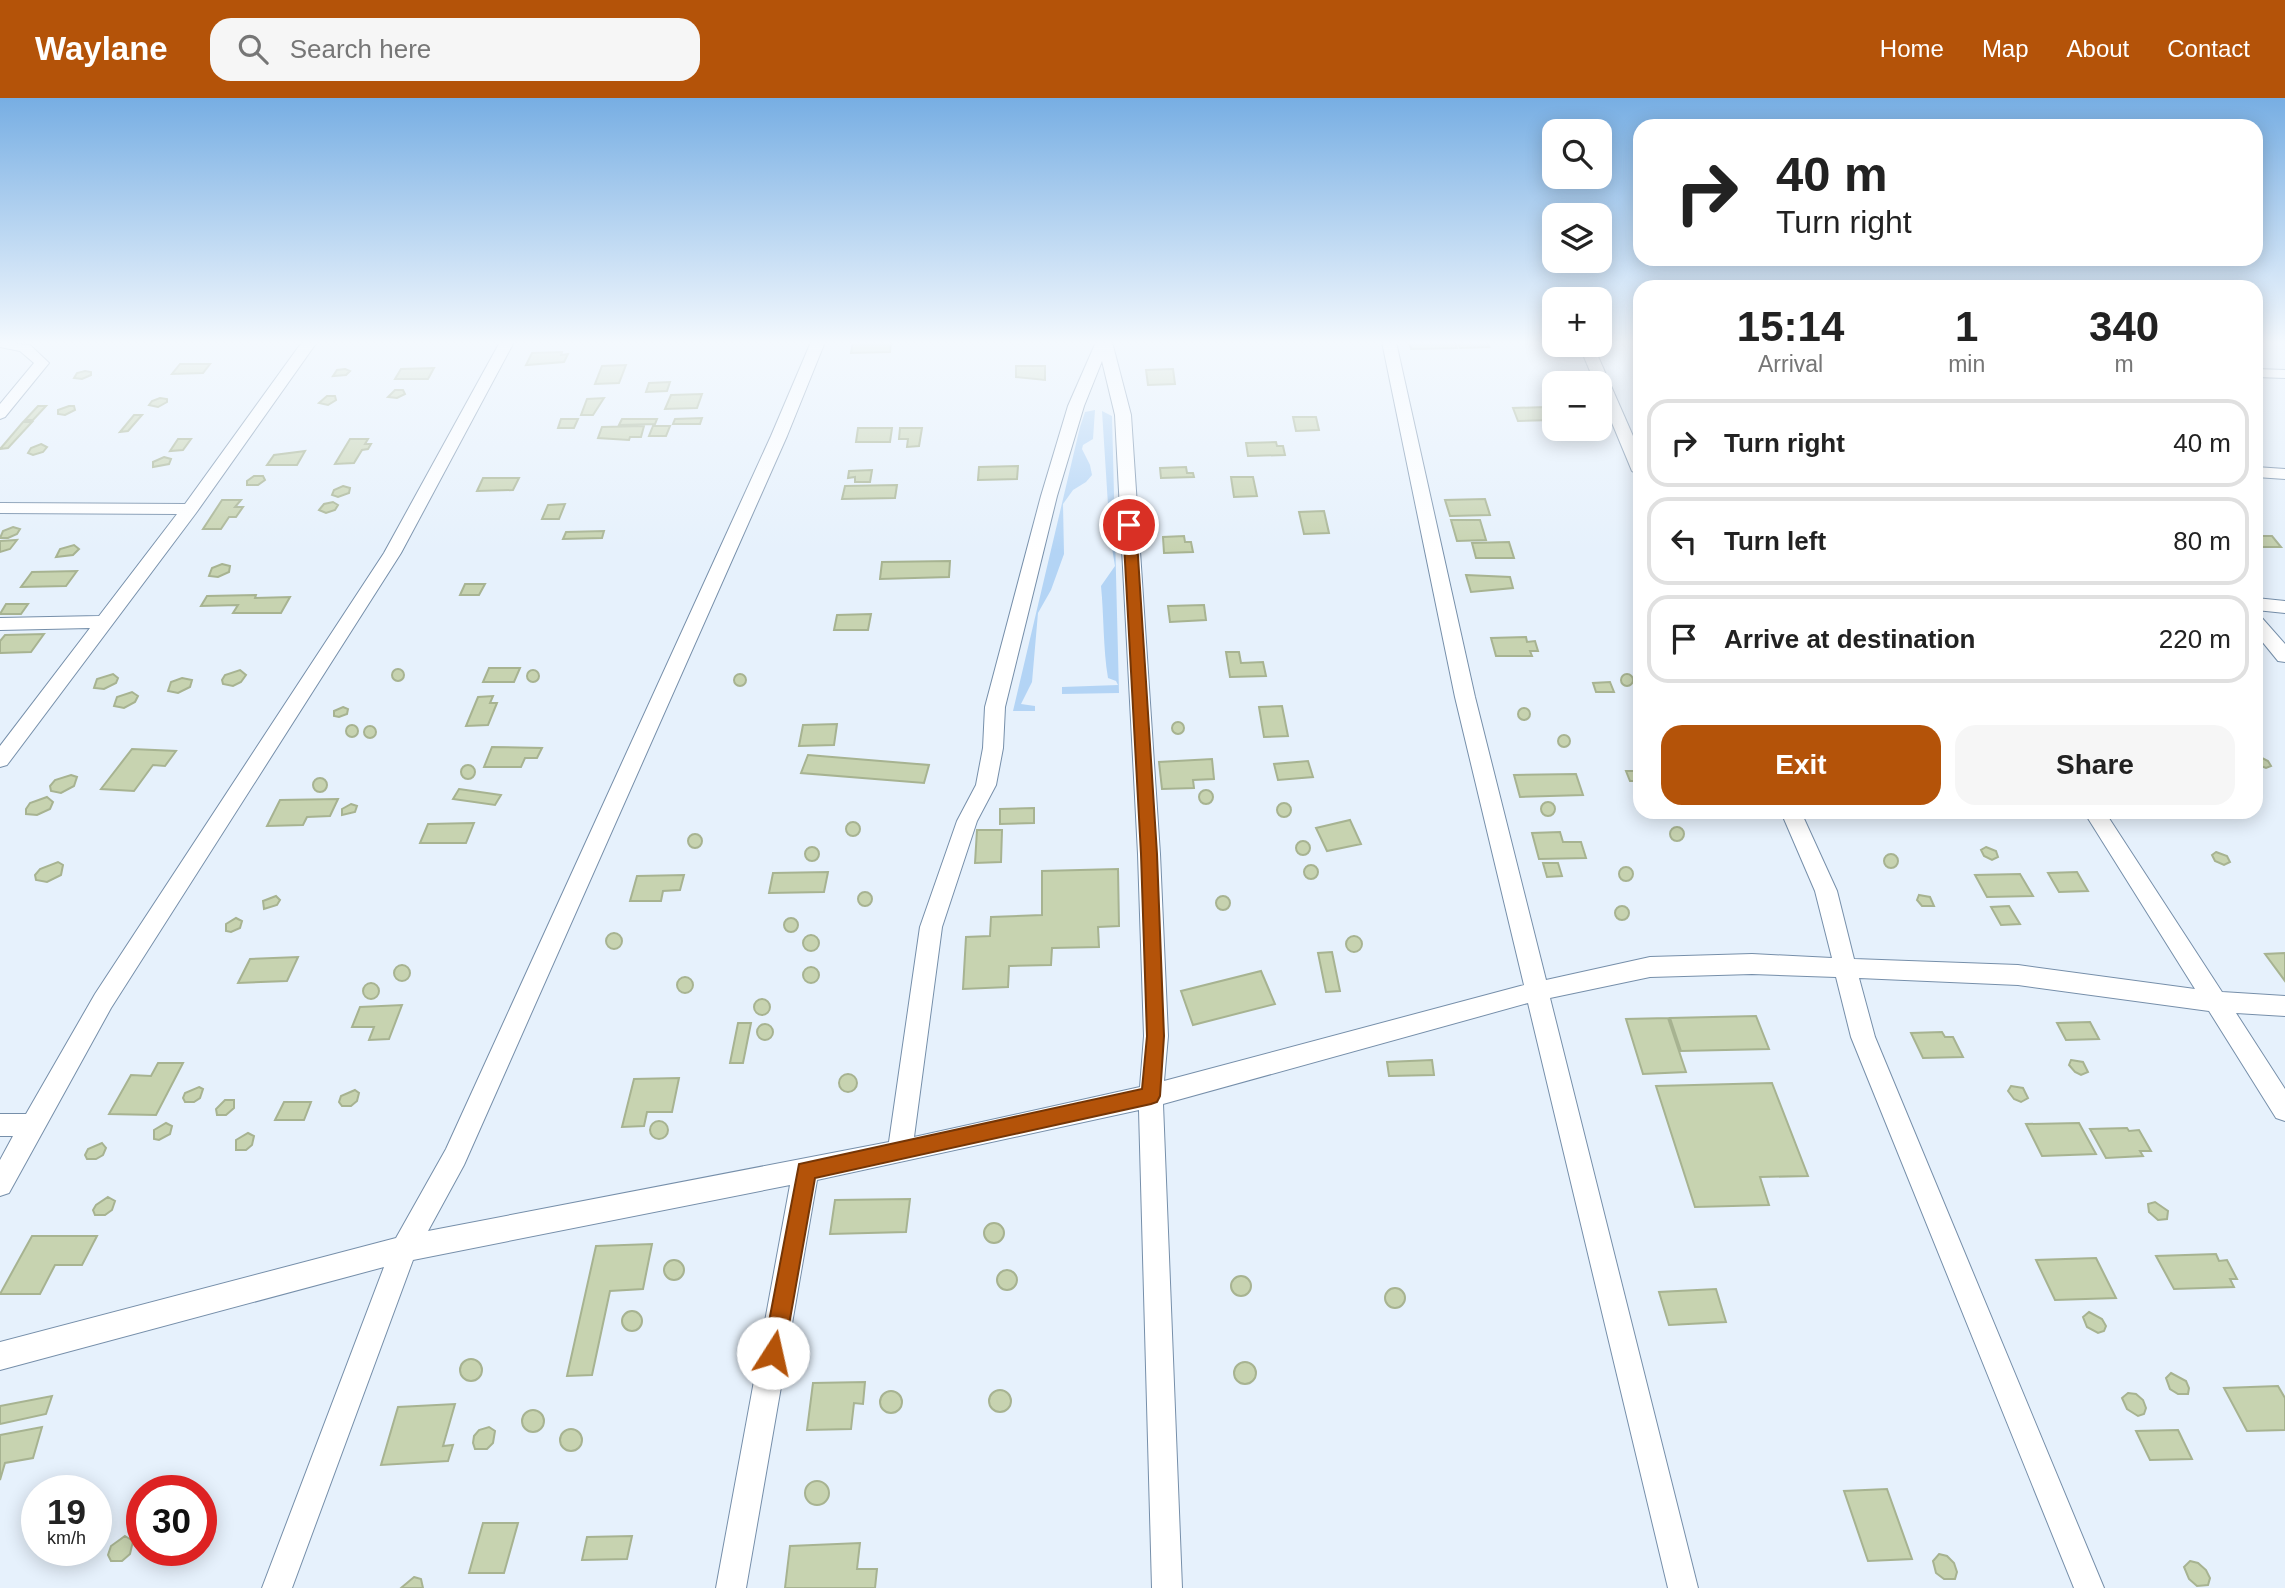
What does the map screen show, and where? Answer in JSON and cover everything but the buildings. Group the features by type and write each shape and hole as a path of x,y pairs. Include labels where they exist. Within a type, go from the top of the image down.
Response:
{"street":[{"path":"0,760 190,509 260,412"},
{"path":"0,1184 103,1001 391,553 469,412"},
{"path":"277,1588 404,1249 455,1157 789,412"},
{"path":"900,1152 931,927 967,821 986,785 993,748 995,707 1045,509 1074,412"},
{"path":"1120,412 1124,429 1149,854 1156,1036 1151,1096 1167,1588"},
{"path":"1404,412 1465,697 1683,1588"},
{"path":"1615,412 1633,455"},
{"path":"2263,472 2285,474"},
{"path":"0,508 190,509"},
{"path":"2263,605 2285,607"},
{"path":"0,624 105,622"},
{"path":"2263,629 2285,656"},
{"path":"1794,819 1826,891 1863,1037 2090,1588"},
{"path":"2099,819 2285,1110"},
{"path":"0,1356 404,1249 900,1152 1151,1096 1538,992 1650,967 1752,964 2018,975 2218,1002 2285,1006"},
{"path":"0,1125 33,1125"},
{"path":"731,1588 806,1170"}],"shaded area":[{"path":"1085,412 1095,412 1093,439 1083,445 1082,449 1092,475 1073,490 1063,504 1064,554 1051,590 1038,613 1032,682 1021,704 1035,706 1035,711 1013,711 1080,427"},
{"path":"1102,412 1112,416 1119,693 1062,694 1062,687 1118,685 1116,681 1108,678 1101,586 1115,566 1110,536"}],"route":[{"path":"773,1353 806,1170 900,1152 1151,1096 1156,1036 1149,854 1129,525"}]}
